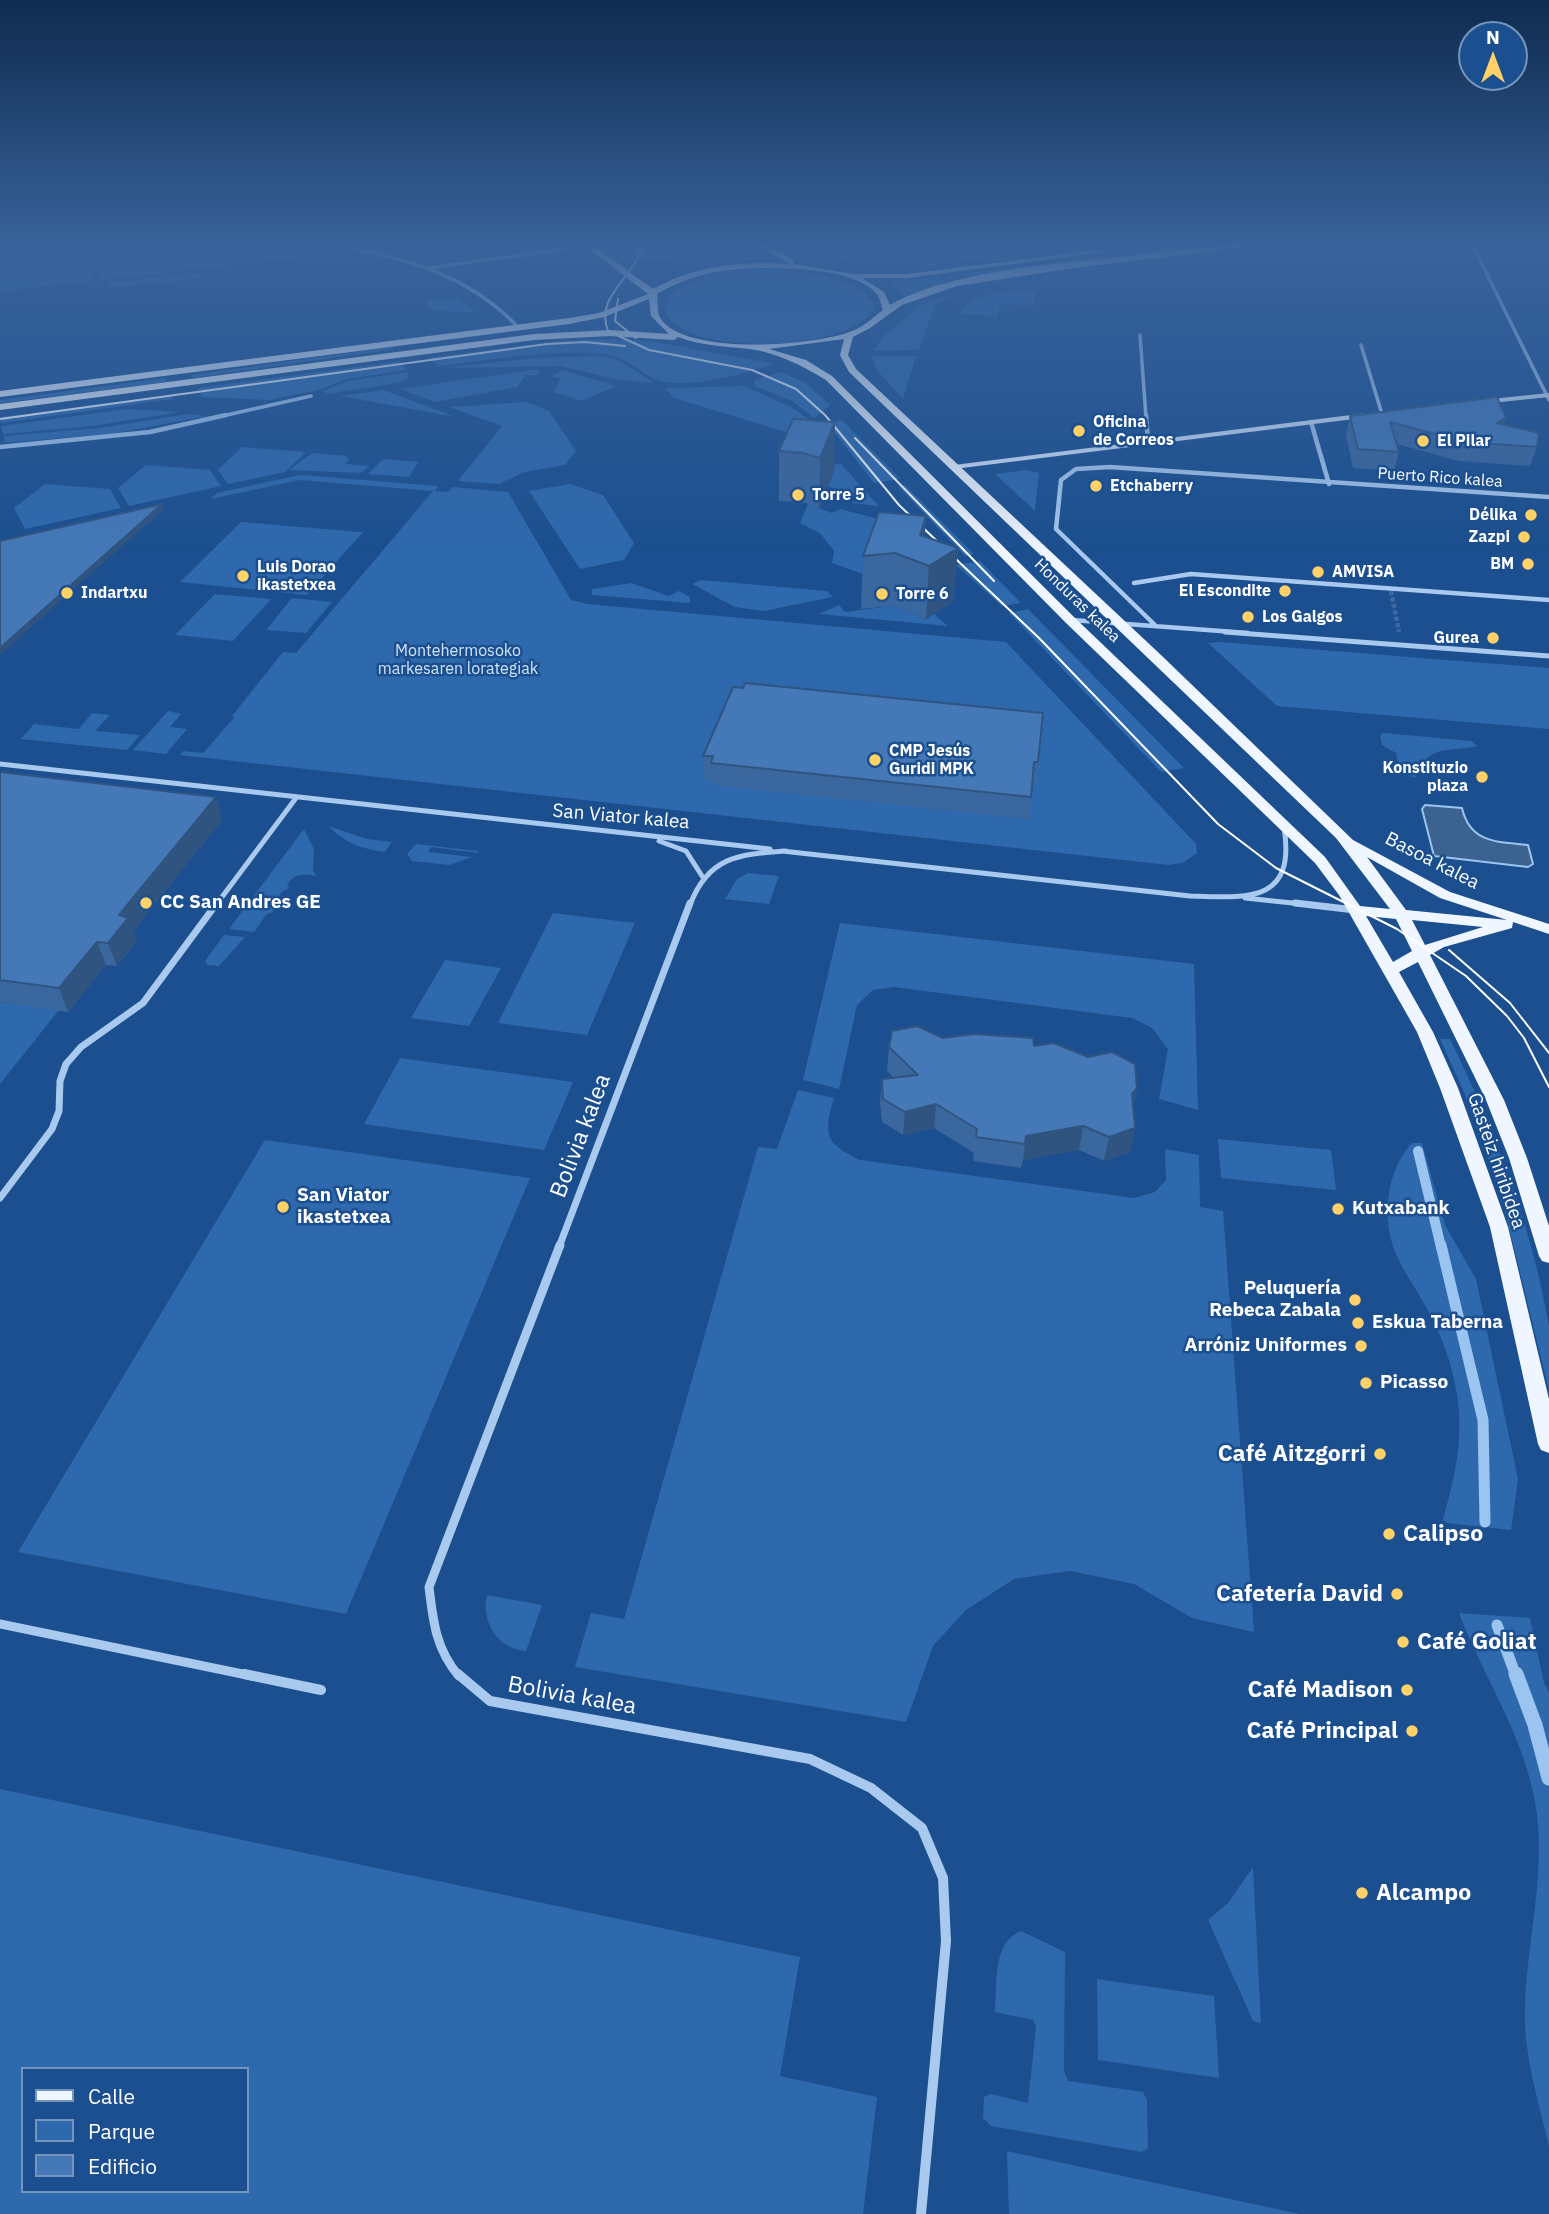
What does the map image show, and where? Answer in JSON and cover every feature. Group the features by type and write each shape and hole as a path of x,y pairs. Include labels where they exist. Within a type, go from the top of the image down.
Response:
{"main road":[{"path":"0,394 361,347"},
{"path":"0,407 455,347"},
{"name":"Honduras kalea","path":"754,347 803,362 829,378 1070,620 1320,860 1356,910"},
{"name":"Honduras kalea","path":"846,347 844,355 852,370 1340,835 1402,915"},
{"name":"Basoa kalea","path":"1340,835 1445,895 1549,930"},
{"name":"Basoa kalea","path":"1356,910 1549,930"},
{"name":"Gasteiz hiribidea","path":"1356,910 1425,1032 1449,1088 1499,1227 1549,1444"},
{"name":"Gasteiz hiribidea","path":"1402,915 1495,1100 1518,1158 1549,1256"},
{"name":"Basoa kalea","path":"1390,971 1420,953 1456,938 1508,926"}],"street":[{"path":"1141,347 1148,443"},
{"path":"1362,347 1382,414"},
{"path":"1477,403 1548,397 1523,347"},
{"path":"0,446 93,440 150,432 311,396"},
{"path":"954,467 1395,412"},
{"path":"1311,422 1329,484"},
{"name":"Puerto Rico kalea","path":"1156,626 1056,529 1061,480 1065,475 1086,468 1110,467 1549,497"},
{"path":"1134,583 1191,574 1549,600"},
{"path":"1070,620 1549,656"},
{"name":"San Viator kalea","path":"0,765 644,837 684,838 1190,896 1239,897 1356,910"},
{"path":"0,1198 59,1116 58,1082 74,1054 128,1019 143,1003 296,798"},
{"name":"San Viator kalea","path":"1239,897 1271,888 1286,873 1290,850 1283,826"},
{"path":"644,837 675,844 687,851 702,876 742,857 786,851"},
{"name":"Bolivia kalea","path":"702,876 429,1587 433,1628 438,1649 459,1679 490,1701 810,1759 870,1788 922,1828 943,1878 946,1941 922,2214"},
{"path":"0,1624 321,1690"}],"green space":[{"path":"389,347 394,349 192,378 192,375"},
{"path":"510,347 684,347 775,364 715,379 682,383 655,379 624,360 603,354 541,354 438,366 429,358"},
{"path":"876,347 920,347 919,350 873,351"},
{"path":"601,356 616,359 655,383 619,380 561,366 441,368 536,358"},
{"path":"872,356 916,356 903,399 876,369"},
{"path":"401,361 406,370 347,379 319,390 269,400 202,397 198,388"},
{"path":"539,369 538,375 526,375 517,387 435,402 400,389"},
{"path":"561,370 617,386 581,401 554,392 561,378 551,377"},
{"path":"408,372 408,378 399,383 327,394 323,391 348,381"},
{"path":"782,372 807,384 830,405 815,418 792,401 755,386 755,380"},
{"path":"166,378 167,382 0,403 0,400"},
{"path":"744,386 791,407 811,421 796,435 674,398 665,388"},
{"path":"383,390 456,417 340,396"},
{"path":"170,395 173,399 1,423 0,417"},
{"path":"527,402 549,411 576,451 565,465 524,472 499,484 458,481 502,426 450,407"},
{"path":"127,409 180,412 93,426 3,434 1,426"},
{"path":"188,414 206,416 116,433 4,443 4,436 100,428"},
{"path":"842,420 900,479 874,483 828,424"},
{"path":"242,447 306,452 285,472 228,484 218,470"},
{"path":"312,453 346,456 349,459 345,464 369,466 361,473 289,470"},
{"path":"383,459 418,462 409,477 368,474"},
{"path":"840,463 879,506 852,503 859,499 828,486 834,472 829,467"},
{"path":"146,465 210,470 221,486 129,506 118,488"},
{"path":"1026,470 1039,473 1035,511 995,474"},
{"name":"Montehermosoko markesaren lorategiak","path":"300,475 438,486 435,491 449,492 452,487 508,492 571,600 587,604 1006,642 1196,844 1197,853 1183,863 1168,865 180,755 183,751 203,753 234,718 232,716 283,652 296,653 433,491 300,480 210,499 217,493"},
{"path":"45,484 110,489 121,508 25,529 14,508"},
{"path":"570,484 603,495 634,543 624,560 580,569 529,491"},
{"path":"905,485 974,554 965,556 898,486"},
{"path":"808,504 832,513 840,509 890,522 872,577 832,563 834,551 820,533 800,523"},
{"path":"241,522 363,532 307,595 180,582"},
{"path":"980,561 1021,603 1002,606 956,565"},
{"path":"701,580 827,591 833,597 764,611 735,607 692,584"},
{"path":"631,583 669,596 679,591 690,597 690,603 592,595 592,589"},
{"path":"215,594 271,599 233,641 175,635"},
{"path":"292,598 332,602 306,633 266,630"},
{"path":"839,605 845,612 892,606 926,619 934,614 948,626 819,614"},
{"path":"1028,609 1184,768 1161,772 1009,613"},
{"path":"1208,643 1549,668 1549,729 1277,706"},
{"path":"168,711 181,714 170,727 187,729 166,754 133,750"},
{"path":"92,713 110,715 95,731 140,735 127,750 21,739 34,724 79,729"},
{"path":"1383,733 1472,741 1477,746 1432,754 1420,767 1415,778 1400,772 1396,753 1382,745 1380,735"},
{"path":"328,826 367,839 392,842 385,852 369,849 347,841"},
{"path":"304,829 314,849 313,871 317,876 303,875 293,878 287,885 289,888 282,892 271,907 274,911 266,915 254,932 229,929"},
{"path":"416,844 478,853 431,847 428,852 472,857 449,865 412,861 407,854"},
{"path":"748,873 779,876 769,904 725,899 737,879"},
{"path":"553,913 635,923 587,1035 498,1023"},
{"path":"840,923 1194,964 1198,1110 1159,1099 1168,1049 1152,1028 1132,1018 894,987 873,990 857,1005 839,1089 803,1080"},
{"path":"224,935 245,937 219,966 207,965 205,961"},
{"path":"445,960 501,968 469,1026 411,1018"},
{"path":"0,1002 59,1010 0,1084"},
{"path":"1440,1039 1450,1039 1466,1073 1496,1143 1522,1215 1549,1326 1549,1390 1501,1195 1464,1092"},
{"path":"400,1058 573,1082 544,1150 364,1124"},
{"path":"798,1090 834,1098 828,1121 830,1136 833,1143 860,1160 1134,1198 1155,1192 1166,1180 1165,1149 1199,1155 1200,1207 1223,1211 1254,1632 1192,1618 1134,1584 1070,1571 1014,1579 966,1610 933,1646 906,1722 575,1667 591,1613 624,1619 758,1147 777,1149"},
{"path":"1218,1139 1331,1150 1336,1190 1221,1178"},
{"path":"265,1140 530,1178 346,1614 18,1552"},
{"path":"1412,1143 1422,1143 1445,1225 1476,1279 1518,1479 1511,1530 1447,1523 1443,1520 1455,1471 1459,1439 1456,1389 1441,1338 1399,1261 1389,1226 1392,1181 1396,1167"},
{"path":"487,1595 542,1605 526,1651 507,1645 493,1632 486,1614"},
{"path":"1459,1613 1530,1618 1544,1683 1549,1692 1549,2146 1530,2065 1525,2016 1537,1891 1537,1815 1525,1762 1515,1736"},
{"path":"0,1789 800,1957 780,2076 877,2097 863,2214 0,2214"},
{"path":"1253,1867 1261,2023 1253,2021 1208,1920 1228,1903"},
{"path":"1021,1931 1065,1952 1064,2071 1068,2081 1143,2092 1147,2100 1148,2148 1142,2152 991,2126 983,2118 984,2097 991,2094 1028,2103 1036,2026 1033,2020 995,2012 996,1977 1001,1954 1005,1945"},
{"path":"1097,1979 1214,1996 1219,2078 1098,2060"},
{"path":"1007,2151 1300,2214 1009,2214"}],"shaded area":[{"path":"1425,805 1462,808 1466,820 1478,834 1496,841 1528,845 1533,864 1528,867 1434,856 1422,809"}],"building":[{"path":"1497,397 1506,418 1497,423 1539,433 1537,447 1465,442 1390,422 1399,452 1358,449 1350,416"},
{"path":"793,419 835,422 820,458 779,451"},
{"path":"162,504 0,648 0,541"},
{"path":"879,512 926,516 920,535 958,548 929,566 895,553 863,556"},
{"name":"CMP Jesús Guridi MPK","path":"745,683 1043,713 1031,797 711,763 713,756 703,756 733,687 743,688"},
{"name":"CC San Andres GE","path":"0,772 216,797 119,915 128,918 108,943 97,942 59,988 0,980"},
{"path":"917,1026 943,1038 974,1034 1033,1038 1034,1046 1054,1043 1088,1057 1112,1052 1135,1064 1137,1088 1132,1094 1135,1128 1109,1137 1083,1126 1026,1136 1025,1144 976,1137 977,1129 936,1104 905,1112 883,1099 882,1079 918,1075 889,1047 892,1031"}],"waterway":[{"path":"1418,1151 1441,1247"},
{"path":"1441,1245 1483,1420 1485,1522"},
{"path":"1497,1625 1516,1676"},
{"path":"1516,1674 1535,1725 1549,1778"}],"tunnel":[{"path":"1391,591 1399,632"}],"tram line":[{"path":"0,419 523,347"},
{"path":"643,347 752,370 796,389 825,415 899,505 1039,638 1218,824 1276,868 1397,929 1466,976 1507,1016 1524,1038 1549,1087"},
{"path":"855,438 994,581"},
{"path":"1449,950 1510,1003 1549,1053"}],"place":[{"name":"Oficina de Correos","path":"1079,431"},
{"name":"El Pilar","path":"1423,441"},
{"name":"Etchaberry","path":"1096,486"},
{"name":"Torre 5","path":"798,495"},
{"name":"Délika","path":"1531,515"},
{"name":"Zazpi","path":"1524,537"},
{"name":"BM","path":"1528,564"},
{"name":"AMVISA","path":"1318,572"},
{"name":"Luis Dorao ikastetxea","path":"243,576"},
{"name":"El Escondite","path":"1285,591"},
{"name":"Indartxu","path":"67,593"},
{"name":"Torre 6","path":"882,594"},
{"name":"Los Galgos","path":"1248,617"},
{"name":"Gurea","path":"1493,638"},
{"name":"CMP Jesús Guridi MPK","path":"875,760"},
{"name":"Konstituzio plaza","path":"1482,777"},
{"name":"CC San Andres GE","path":"146,903"},
{"name":"San Viator ikastetxea","path":"283,1207"},
{"name":"Kutxabank","path":"1338,1209"},
{"name":"Peluquería Rebeca Zabala","path":"1355,1300"},
{"name":"Eskua Taberna","path":"1358,1323"},
{"name":"Arróniz Uniformes","path":"1361,1346"},
{"name":"Picasso","path":"1366,1383"},
{"name":"Café Aitzgorri","path":"1380,1454"},
{"name":"Calipso","path":"1389,1534"},
{"name":"Cafetería David","path":"1397,1594"},
{"name":"Café Goliat","path":"1403,1642"},
{"name":"Café Madison","path":"1407,1690"},
{"name":"Café Principal","path":"1412,1731"},
{"name":"Alcampo","path":"1362,1893"}]}
